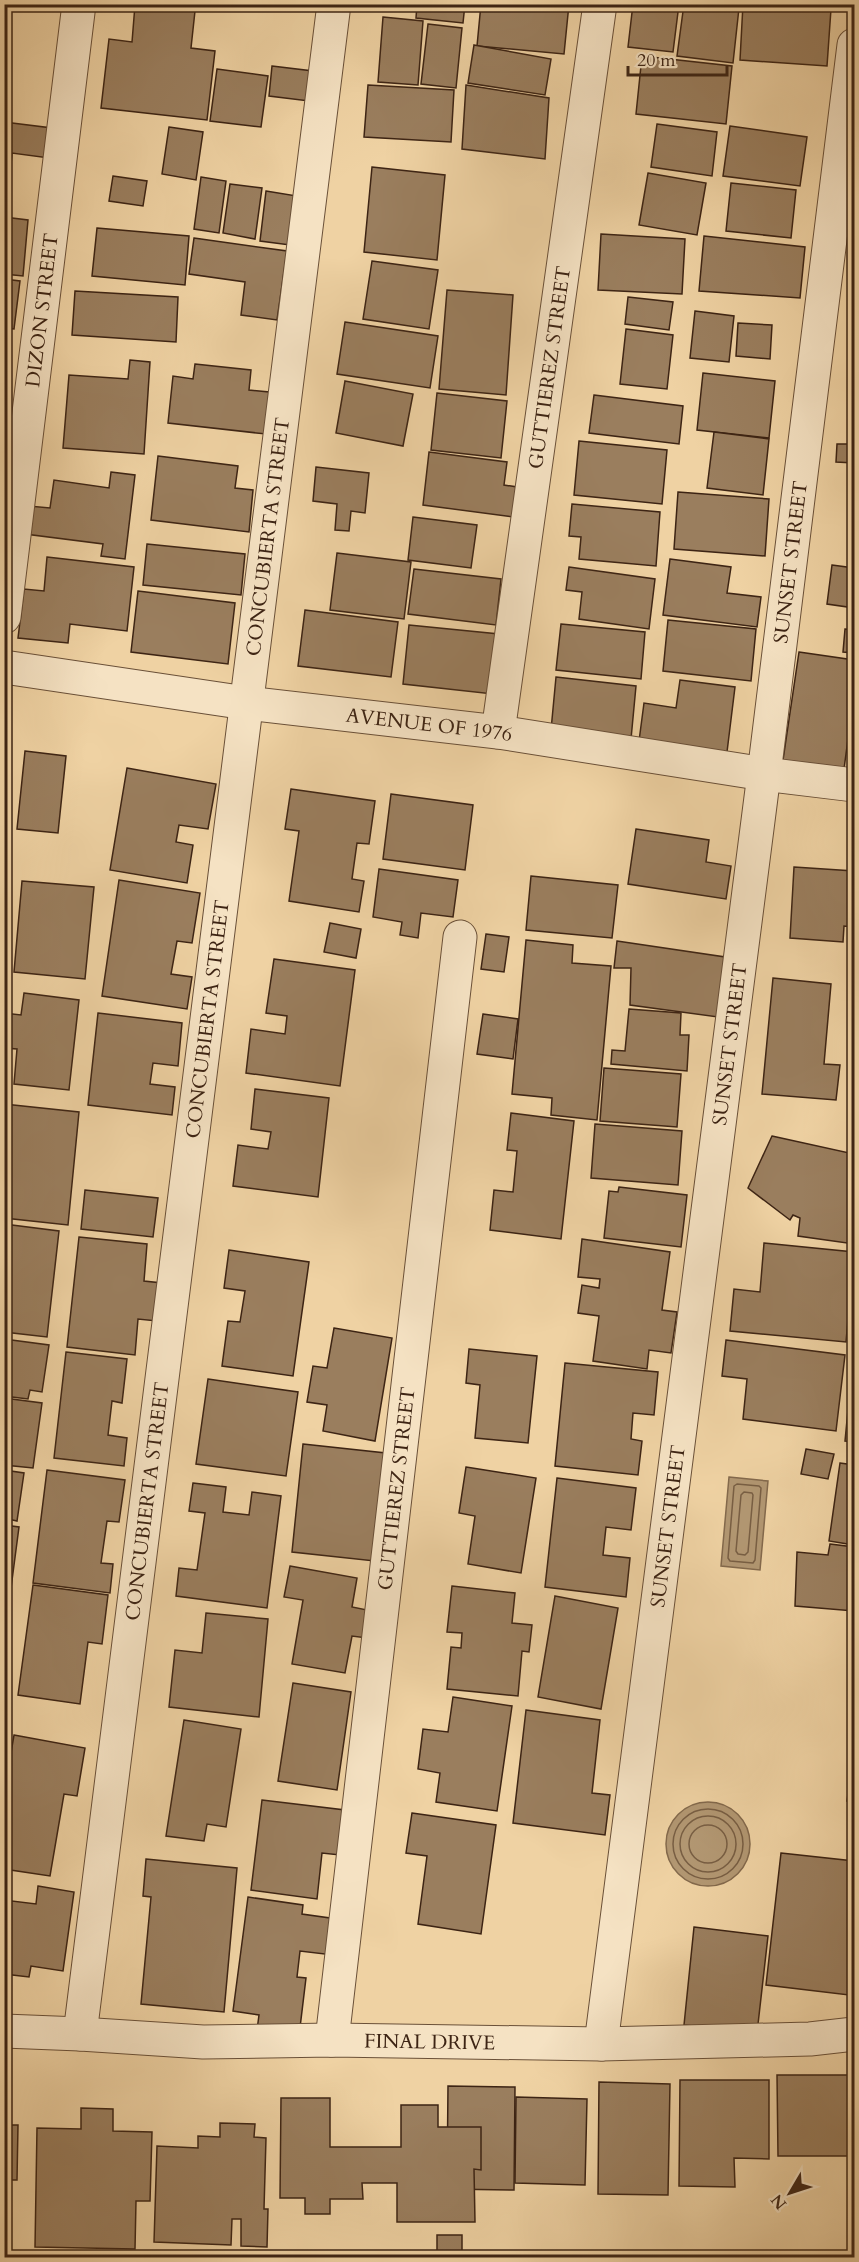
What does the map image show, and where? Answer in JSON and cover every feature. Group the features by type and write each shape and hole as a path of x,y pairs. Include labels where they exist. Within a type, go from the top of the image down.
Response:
{"street":[{"name":"DIZON STREET","path":"4,617 79,4"},
{"name":"CONCUBIERTA STREET","path":"81,2034 334,4"},
{"name":"GUTTIEREZ STREET","path":"498,732 600,4"},
{"name":"SUNSET STREET","path":"602,2044 855,45"},
{"name":"AVENUE OF 1976","path":"4,667 246,703 498,732 764,774 855,785"},
{"name":"GUTTIEREZ STREET","path":"332,2040 460,937"},
{"name":"FINAL DRIVE","path":"4,2031 202,2042 332,2040 602,2044 810,2040 855,2034"}],"water":[{"path":"729,1477 768,1481 760,1570 721,1566"},
{"path":"708,1802 731,1809 743,1821 750,1844 743,1867 731,1879 708,1886 685,1879 673,1867 666,1844 673,1821 685,1809"}],"building":[{"path":"270,4 323,4 323,11"},
{"path":"417,4 465,4 463,23 416,18"},
{"path":"481,4 569,4 564,54 477,46"},
{"path":"633,4 679,4 673,52 628,47"},
{"path":"684,4 714,4 739,8 733,63 677,56"},
{"path":"743,4 831,9 827,66 740,60"},
{"path":"135,5 195,11 191,48 215,51 207,120 101,108 109,39 132,42"},
{"path":"383,17 423,21 418,85 378,82"},
{"path":"428,24 462,28 456,88 421,84"},
{"path":"474,45 551,59 545,95 468,83"},
{"path":"642,56 732,66 726,124 636,114"},
{"path":"272,66 313,71 309,101 269,96"},
{"path":"217,69 268,76 261,127 210,121"},
{"path":"368,85 454,90 451,142 364,137"},
{"path":"466,85 549,98 545,159 462,149"},
{"path":"4,122 52,128 49,158 12,153 11,165 4,164"},
{"path":"657,124 717,132 712,176 651,167"},
{"path":"730,126 807,137 800,186 723,176"},
{"path":"169,127 203,132 196,180 162,174"},
{"path":"372,167 445,175 437,260 364,252"},
{"path":"648,173 706,183 697,235 639,225"},
{"path":"113,176 147,181 143,206 109,201"},
{"path":"201,177 226,181 219,233 194,229"},
{"path":"731,183 796,190 791,238 726,231"},
{"path":"230,184 262,188 255,239 223,233"},
{"path":"266,191 297,196 290,245 260,241"},
{"path":"4,217 28,220 23,276 4,274"},
{"path":"97,228 189,236 185,285 92,276"},
{"path":"601,234 685,239 682,294 598,290"},
{"path":"704,236 805,247 800,298 699,291"},
{"path":"194,238 287,251 277,320 241,315 245,282 189,274"},
{"path":"372,261 438,270 429,329 363,319"},
{"path":"4,279 20,281 14,329 4,328"},
{"path":"447,290 513,295 506,395 439,389"},
{"path":"75,291 178,297 176,342 72,335"},
{"path":"628,297 673,302 669,330 625,324"},
{"path":"695,311 734,316 729,362 690,358"},
{"path":"345,322 438,336 430,388 337,374"},
{"path":"738,323 772,325 770,359 736,356"},
{"path":"626,329 673,335 667,389 620,384"},
{"path":"130,360 150,362 144,454 63,448 69,375 128,379"},
{"path":"195,364 251,370 249,390 269,392 266,434 168,423 173,376 193,379"},
{"path":"703,373 775,381 769,438 697,430"},
{"path":"345,381 413,394 403,446 336,433"},
{"path":"437,393 507,401 501,458 431,450"},
{"path":"594,395 683,406 679,444 589,433"},
{"path":"4,424 11,424 9,448 4,448"},
{"path":"714,432 769,439 763,495 707,488"},
{"path":"579,441 667,450 662,504 574,495"},
{"path":"837,444 854,444 854,463 836,462"},
{"path":"429,452 507,462 504,485 517,487 513,517 423,505"},
{"path":"158,456 238,466 235,488 253,490 249,532 151,520"},
{"path":"316,467 369,473 365,513 351,511 349,531 335,530 337,504 313,501"},
{"path":"111,472 135,475 125,559 101,556 103,544 25,534 29,506 50,508 54,480 109,488"},
{"path":"678,492 769,499 765,556 674,549"},
{"path":"572,504 660,512 656,566 579,559 581,537 569,536"},
{"path":"413,517 477,525 471,568 408,560"},
{"path":"147,544 245,554 241,595 143,585"},
{"path":"337,553 411,562 404,619 330,610"},
{"path":"47,557 134,567 127,631 70,624 68,643 18,638 24,589 44,591"},
{"path":"670,559 731,567 727,593 761,597 757,627 663,615"},
{"path":"832,565 854,568 854,608 827,604"},
{"path":"569,567 655,579 649,629 579,619 582,592 566,590"},
{"path":"414,569 501,579 496,625 408,614"},
{"path":"138,591 235,603 228,664 131,652"},
{"path":"305,610 398,622 391,677 298,666"},
{"path":"668,620 756,629 751,681 663,671"},
{"path":"561,624 645,632 641,679 556,670"},
{"path":"409,625 499,634 493,694 403,684"},
{"path":"845,629 854,630 854,653 843,652"},
{"path":"799,652 854,660 854,694 844,769 783,760"},
{"path":"556,677 636,686 631,739 551,730"},
{"path":"680,680 735,687 727,752 639,741 644,703 676,708"},
{"path":"25,751 66,756 58,833 17,829"},
{"path":"127,768 216,784 208,829 179,825 176,842 193,845 187,883 110,870"},
{"path":"291,789 375,801 369,844 357,843 352,879 364,881 359,912 289,901 299,831 285,829"},
{"path":"391,794 473,805 465,870 383,859"},
{"path":"636,829 709,840 706,862 731,866 726,899 628,884"},
{"path":"794,867 854,871 854,927 844,926 843,942 790,938"},
{"path":"379,869 458,880 453,917 421,913 418,938 400,935 402,922 373,917"},
{"path":"531,876 618,885 612,938 526,930"},
{"path":"119,880 200,893 192,943 177,941 171,974 192,977 187,1009 102,996"},
{"path":"22,881 94,887 85,979 14,972"},
{"path":"330,923 361,929 356,958 324,952"},
{"path":"486,934 509,937 504,972 481,969"},
{"path":"526,940 573,945 572,963 611,966 597,1120 551,1115 552,1098 512,1094"},
{"path":"617,941 725,957 718,1017 630,1005 631,968 614,968"},
{"path":"274,959 355,970 340,1086 246,1073 251,1029 285,1034 287,1016 266,1013"},
{"path":"773,978 831,984 824,1064 840,1065 836,1100 762,1094"},
{"path":"24,993 79,1000 69,1090 14,1084 17,1049 4,1048 4,1013 21,1015"},
{"path":"629,1009 681,1013 680,1035 689,1035 687,1071 611,1064 612,1050 625,1051"},
{"path":"98,1013 182,1023 178,1066 153,1063 150,1084 175,1087 172,1115 88,1105"},
{"path":"483,1014 518,1019 513,1059 477,1054"},
{"path":"604,1068 681,1074 677,1127 600,1121"},
{"path":"255,1089 329,1098 318,1197 233,1186 238,1145 268,1149 271,1132 251,1129"},
{"path":"4,1104 79,1112 68,1225 4,1218"},
{"path":"511,1113 574,1121 561,1239 490,1230 494,1190 513,1192 517,1151 507,1150"},
{"path":"595,1124 682,1131 678,1185 591,1178"},
{"path":"772,1136 854,1154 854,1244 798,1236 800,1218 793,1215 790,1220 748,1188"},
{"path":"619,1187 687,1195 681,1247 604,1238 609,1191 618,1192"},
{"path":"85,1190 158,1198 153,1237 81,1229"},
{"path":"4,1224 59,1231 47,1337 4,1332"},
{"path":"79,1237 147,1244 144,1281 162,1283 157,1321 138,1319 135,1355 67,1347"},
{"path":"582,1239 670,1252 662,1310 677,1312 671,1353 649,1350 647,1369 593,1361 599,1316 578,1313 582,1285 599,1288 600,1279 578,1277"},
{"path":"764,1243 854,1252 846,1342 730,1331 734,1289 760,1292"},
{"path":"229,1250 309,1262 293,1376 222,1366 228,1321 240,1322 245,1291 224,1288"},
{"path":"334,1328 392,1338 375,1441 323,1431 327,1405 307,1402 313,1366 327,1368"},
{"path":"4,1339 49,1345 42,1392 30,1390 28,1399 4,1396"},
{"path":"726,1340 845,1355 836,1431 743,1419 747,1379 722,1376"},
{"path":"469,1349 537,1356 528,1443 475,1438 480,1385 466,1383"},
{"path":"66,1352 127,1359 122,1403 112,1401 108,1435 127,1438 124,1466 54,1458"},
{"path":"854,1359 854,1442 845,1441"},
{"path":"565,1363 658,1372 654,1415 633,1413 631,1439 642,1441 638,1475 555,1466"},
{"path":"208,1379 298,1392 286,1476 196,1464"},
{"path":"4,1398 42,1403 33,1468 4,1465"},
{"path":"303,1444 395,1454 384,1562 292,1552"},
{"path":"806,1449 834,1454 828,1479 801,1474"},
{"path":"840,1463 854,1465 854,1545 829,1541"},
{"path":"466,1467 536,1478 521,1573 468,1564 475,1516 459,1513"},
{"path":"4,1470 24,1473 17,1521 4,1518"},
{"path":"47,1470 125,1480 119,1522 107,1521 101,1563 113,1564 110,1593 33,1583"},
{"path":"557,1478 636,1488 631,1530 606,1527 603,1555 630,1558 626,1597 545,1587"},
{"path":"193,1483 226,1487 223,1512 249,1515 252,1492 281,1496 267,1608 176,1596 179,1568 197,1570 205,1513 189,1511"},
{"path":"4,1525 19,1527 11,1588 4,1587"},
{"path":"830,1544 854,1547 854,1611 795,1606 797,1552 828,1555"},
{"path":"290,1566 357,1578 352,1607 372,1611 367,1638 352,1636 345,1673 292,1664 303,1600 284,1597"},
{"path":"33,1585 108,1595 102,1644 88,1642 80,1704 18,1695"},
{"path":"452,1586 515,1593 512,1623 532,1625 529,1652 522,1651 518,1696 447,1689 451,1647 461,1648 462,1633 447,1632"},
{"path":"555,1596 618,1608 601,1709 538,1697"},
{"path":"206,1613 268,1619 259,1717 169,1707 175,1650 202,1653"},
{"path":"293,1683 351,1692 337,1790 278,1781"},
{"path":"453,1697 512,1706 497,1811 436,1802 440,1773 418,1769 423,1729 448,1732"},
{"path":"526,1710 600,1720 592,1793 610,1795 605,1835 513,1823"},
{"path":"184,1720 241,1729 226,1827 207,1824 204,1841 166,1836"},
{"path":"14,1735 85,1748 77,1796 64,1794 50,1876 4,1869 4,1794"},
{"path":"852,1765 854,1766 854,1801 847,1801"},
{"path":"262,1800 345,1810 340,1855 322,1853 317,1899 251,1890"},
{"path":"412,1813 496,1825 481,1934 418,1924 427,1856 406,1853"},
{"path":"781,1853 854,1861 854,1947 849,1995 766,1985"},
{"path":"146,1859 237,1868 224,2012 141,2004 151,1897 143,1896"},
{"path":"38,1886 74,1892 63,1971 31,1966 29,1977 4,1974 4,1900 36,1904"},
{"path":"248,1897 303,1905 302,1914 337,1919 333,1955 300,1951 297,1977 306,1978 299,2036 257,2030 259,2015 233,2011"},
{"path":"694,1927 768,1936 757,2033 684,2025"},
{"path":"777,2075 854,2075 854,2156 778,2156"},
{"path":"680,2080 769,2080 769,2159 734,2158 735,2187 679,2186"},
{"path":"599,2082 670,2084 668,2195 598,2194"},
{"path":"448,2086 515,2087 514,2190 447,2189"},
{"path":"516,2097 587,2099 585,2185 515,2183"},
{"path":"281,2098 330,2098 330,2147 401,2147 401,2105 438,2105 438,2127 481,2127 481,2170 474,2169 475,2222 397,2222 397,2183 362,2183 363,2199 330,2199 330,2214 305,2214 305,2198 280,2198"},
{"path":"81,2108 113,2109 113,2131 152,2132 150,2201 136,2201 135,2249 35,2247 37,2128 81,2129"},
{"path":"220,2123 255,2124 254,2137 266,2138 264,2209 268,2209 267,2247 241,2246 241,2219 232,2219 231,2245 154,2242 157,2146 198,2148 198,2136 220,2137"},
{"path":"4,2125 18,2125 17,2180 4,2180"},
{"path":"437,2235 462,2235 462,2258 437,2258"}]}
